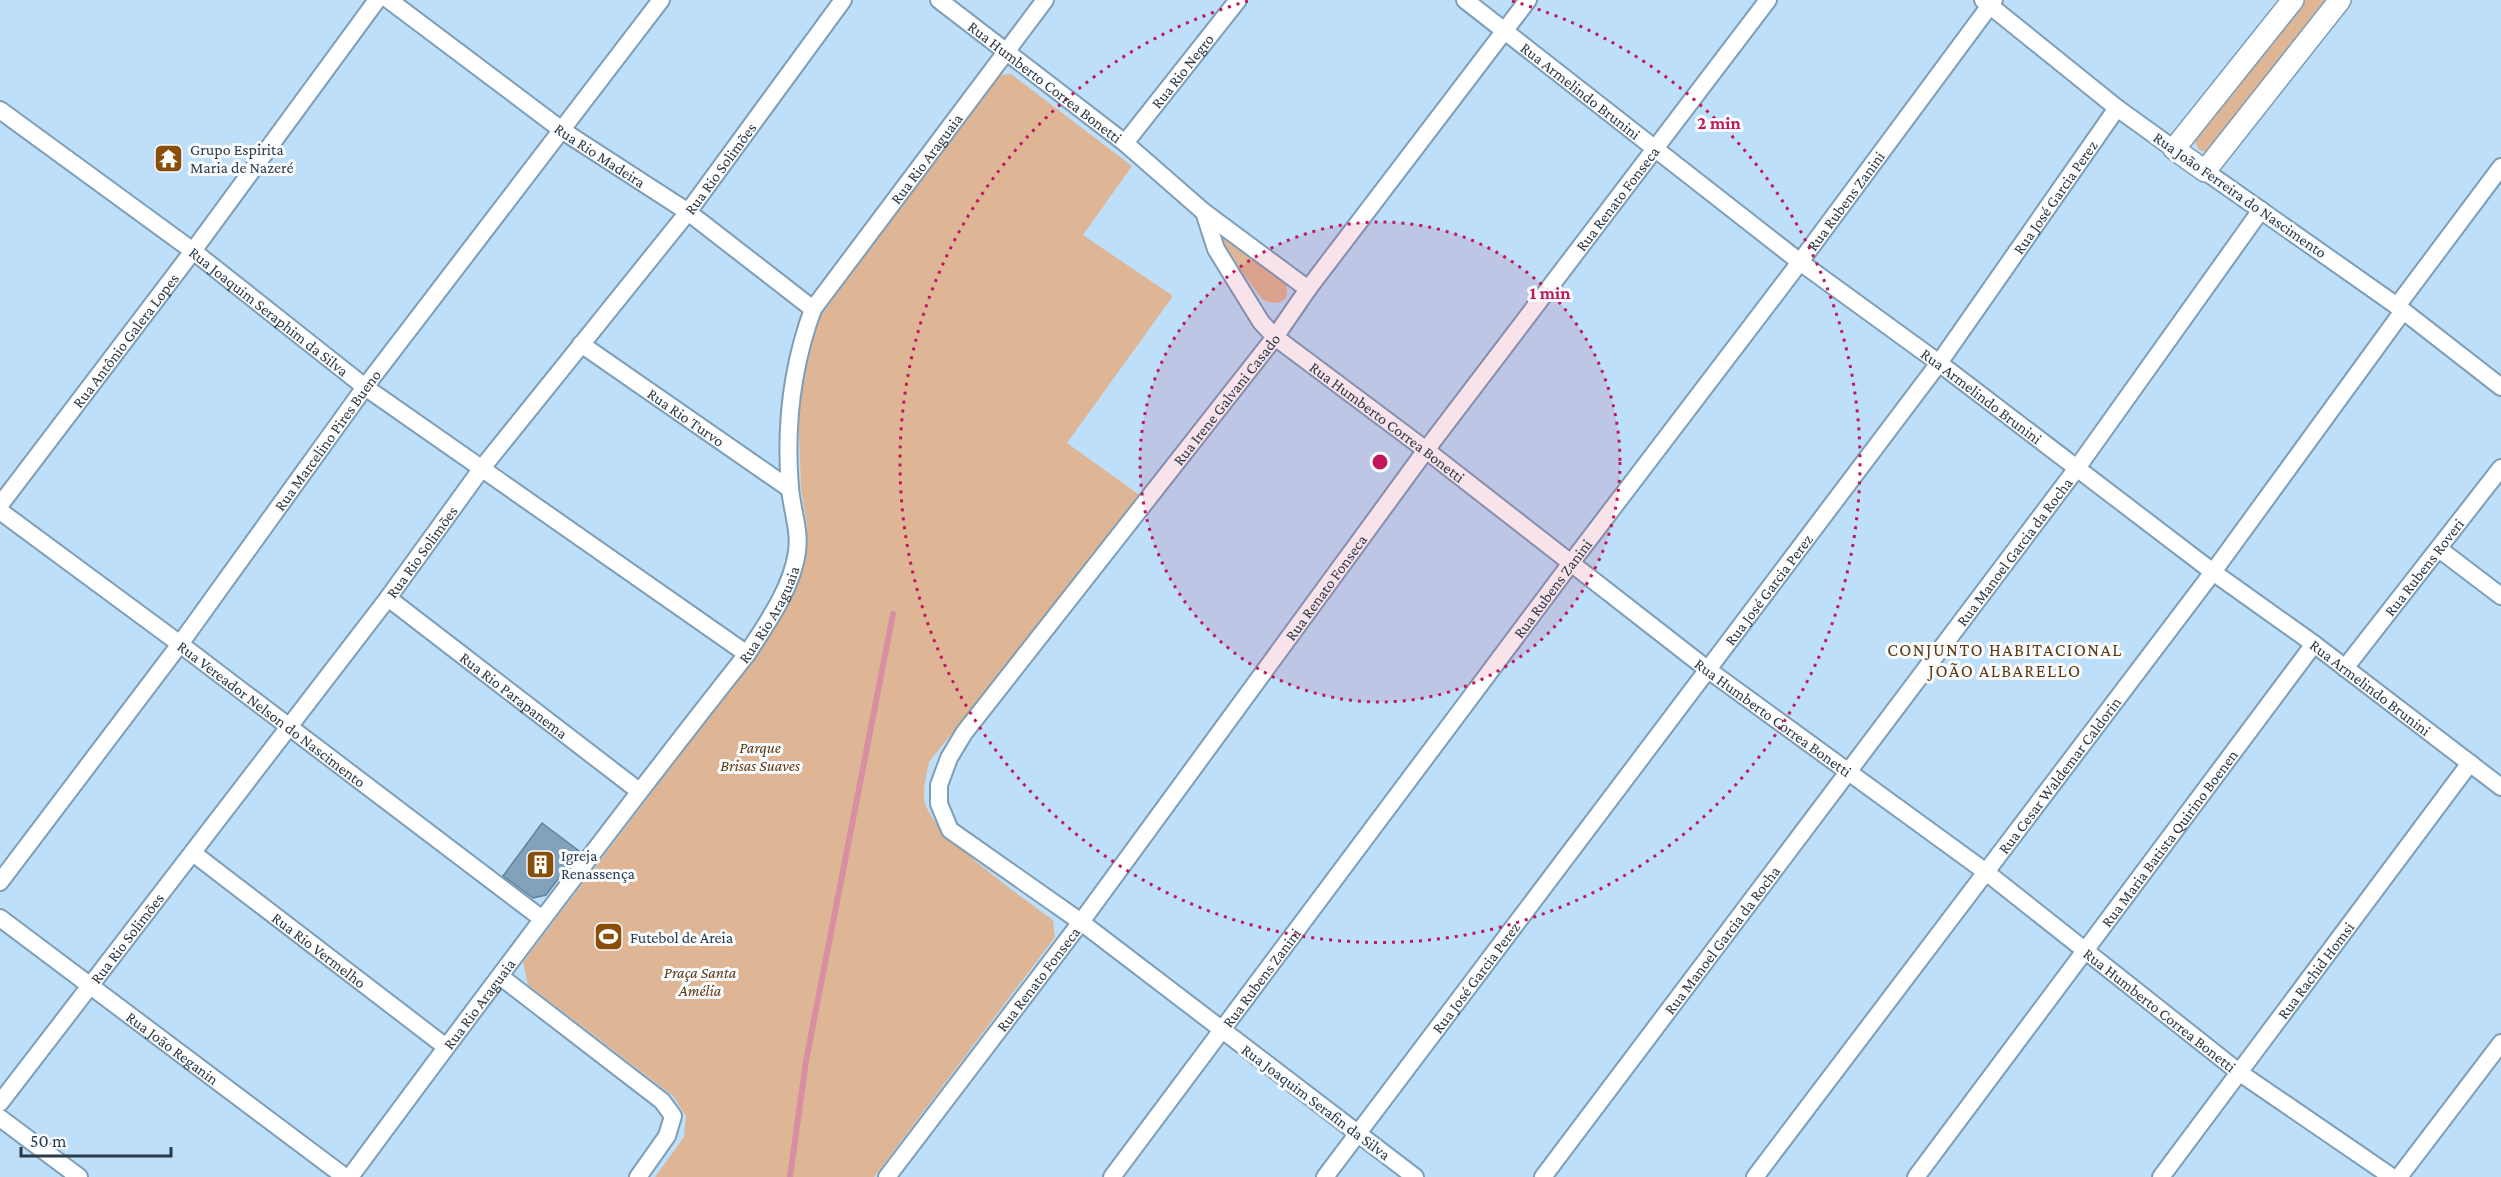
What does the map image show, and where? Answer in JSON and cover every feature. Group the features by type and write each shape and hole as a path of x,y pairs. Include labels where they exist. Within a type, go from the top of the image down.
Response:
{"street":[{"name":"Rua Antônio Galera Lopes","path":"0,505 193,250 377,0"},
{"name":"Rua Rio Madeira","path":"389,0 563,131 688,212 813,309"},
{"name":"Rua Marcelino Pires Bueno","path":"0,882 180,644 365,387 661,0"},
{"name":"Rua Rio Solimões","path":"0,1103 388,598 482,468 688,212 843,0"},
{"name":"Rua Humberto Correa Bonetti","path":"939,0 1125,143 1204,212 1308,289"},
{"name":"Rua Rio Araguaia","path":"350,1177 501,977 541,918 747,654 768,622 790,578 797,553 798,526 790,489 790,405 802,340 813,309 1045,0"},
{"name":"Rua Rio Negro","path":"1125,143 1238,0"},
{"name":"Rua Armelindo Brunini","path":"1465,0 1656,147 1800,262 1940,363 2213,572 2314,644 2501,786"},
{"name":"Rua Irene Galvani Casado","path":"939,804 939,785 949,758 964,734 1275,337 1308,289 1506,32 1528,0"},
{"name":"Rua Renato Fonseca","path":"886,1177 1081,921 1426,450 1768,0"},
{"path":"2174,148 2293,0"},
{"path":"2205,171 2340,0"},
{"name":"Rua João Ferreira do Nascimento","path":"1989,2 2116,108 2400,309 2501,387"},
{"name":"Rua Rubens Zanini","path":"1112,1177 1571,563 1800,262 1989,2"},
{"name":"Rua José Garcia Perez","path":"1325,1177 1940,363 2116,108"},
{"name":"Rua Joaquim Seraphim da Silva","path":"0,110 193,250 365,387 747,654"},
{"name":"Rua Cesar Waldemar Caldorin","path":"1755,1177 2213,572 2501,167"},
{"name":"Rua Manoel Garcia da Rocha","path":"1543,1177 2077,468 2261,210"},
{"name":"Rua Humberto Correa Bonetti","path":"1204,212 1216,249 1261,322 1275,337 1426,450 1707,669 1986,872 2240,1072 2392,1177"},
{"name":"Rua Rio Turvo","path":"581,344 790,489"},
{"name":"Rua Rubens Roveri","path":"2345,668 2501,468"},
{"name":"Rua Vereador Nelson do Nascimento","path":"0,511 180,644 541,918"},
{"path":"2439,549 2501,596"},
{"name":"Rua Rio Parapanema","path":"388,598 639,791"},
{"name":"Rua Maria Batista Quirino Boenen","path":"1916,1177 2314,644"},
{"name":"Rua Rachid Homsi","path":"2162,1177 2470,763"},
{"name":"Rua Joaquim Serafin da Silva","path":"939,804 950,830 1081,921 1415,1177"},
{"name":"Rua Rio Vermelho","path":"193,852 446,1047"},
{"name":"Rua João Reganin","path":"0,918 345,1177"},
{"path":"501,977 662,1101 673,1116 667,1136 638,1177"},
{"path":"2399,1177 2501,1043"},
{"path":"0,1118 79,1177"}],"green space":[{"path":"2303,0 2334,0 2210,153 2199,150 2194,140"},
{"path":"1011,74 1132,166 1083,235 1173,296 1067,443 1141,496 929,762 926,777 924,799 932,817 981,866 1053,920 1055,937 874,1177 655,1177 684,1137 686,1116 673,1096 528,985 523,962 754,658 797,580 805,556 807,526 801,489 798,406 809,341 820,315 993,80 1000,75"},
{"path":"1227,235 1285,283 1287,294 1282,301 1273,303 1262,299 1222,245 1223,237"}],"building":[{"name":"Igreja Renassença","path":"542,823 579,851 546,895 533,898 503,876"}],"waterway":[{"path":"790,1177 806,1061 893,614"}],"place":[{"name":"Grupo Espirita Maria de Nazeré","path":"169,158"},
{"name":"Igreja Renassença","path":"540,864"},
{"name":"Futebol de Areia","path":"609,937"}],"district":[{"name":"CONJUNTO HABITACIONAL JOÃO ALBARELLO","path":"2005,660"}],"park label":[{"name":"Parque Brisas Suaves","path":"760,756"},
{"name":"Praça Santa Amélia","path":"700,981"}]}
